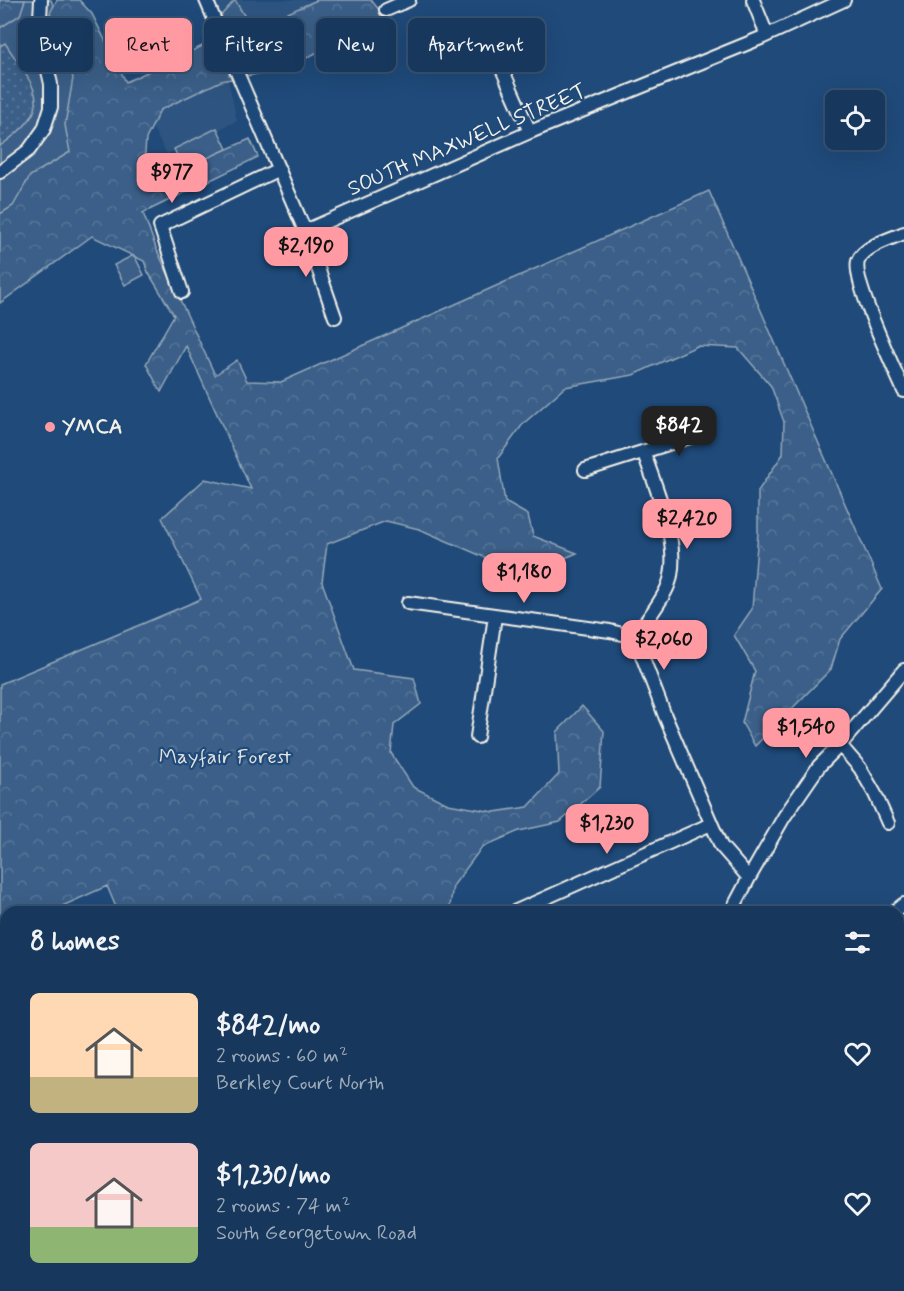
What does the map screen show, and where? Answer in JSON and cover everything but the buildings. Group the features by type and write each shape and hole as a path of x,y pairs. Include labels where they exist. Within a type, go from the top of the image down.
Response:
{"street":[{"path":"0,172 29,150 44,129 51,107 51,84 42,45 41,0"},
{"path":"206,0 305,231 334,317"},
{"path":"386,10 409,0"},
{"path":"753,0 767,35"},
{"name":"SOUTH MAXWELL STREET","path":"305,231 530,132 767,35 844,0"},
{"path":"503,72 530,132"},
{"path":"182,292 160,226 279,169"},
{"path":"904,233 867,250 858,260 857,272 866,300 904,391"},
{"path":"585,470 706,432"},
{"path":"635,637 668,586 673,560 665,517 644,453"},
{"path":"408,603 610,631 635,637"},
{"path":"477,737 495,616"},
{"path":"635,637 665,716 711,824 722,846 749,878"},
{"path":"734,906 784,817 819,766 840,746 904,670"},
{"path":"840,746 860,768 888,823"},
{"path":"527,906 711,824"}],"shaded area":[{"path":"215,0 364,0 333,18 316,18 316,28 304,35 304,18 221,18"},
{"path":"214,72 240,72 228,79 237,121 167,154 148,120 167,99"}],"green space":[{"path":"0,0 51,0 59,18 18,18 18,72 81,72 139,208 0,268"},
{"path":"0,0 25,0 20,15 0,28"},
{"name":"Mayfair Forest","path":"57,0 79,0 92,14 105,40 105,72 121,72 126,82 147,72 192,72 192,51 204,45 204,72 267,72 221,81 160,110 146,139 144,167 147,175 175,161 182,169 250,139 258,157 143,213 156,248 215,375 237,360 247,381 281,382 709,191 882,589 840,639 831,669 755,746 742,723 755,671 734,635 752,609 758,532 758,491 783,454 784,422 771,386 738,348 697,346 633,375 565,387 523,424 498,458 505,502 528,515 533,536 577,553 558,561 491,560 419,529 386,521 327,544 322,582 354,670 414,678 421,704 394,725 391,753 413,787 448,804 494,812 528,807 559,774 557,732 582,706 604,731 600,787 560,822 519,831 482,847 453,886 450,906 115,906 107,886 62,906 0,906 0,684 201,599 162,518 205,479 251,489 186,346 161,392 146,364 174,315 148,272 144,261 92,236 0,303 0,214 13,206 30,176 70,152 65,125 73,78 71,72 93,72 93,18 52,18 50,13"},
{"name":"Mayfair Forest","path":"235,0 246,18 219,18"},
{"name":"Mayfair Forest","path":"317,0 371,0 385,17 316,18 316,53 304,59 304,18 277,18"},
{"path":"5,43 18,62 18,72 26,74 36,98 35,109 29,120 0,146 0,46"},
{"path":"217,128 227,149 184,170 174,149"},
{"path":"134,255 144,275 125,285 114,265"}],"place":[{"name":"YMCA","path":"50,427"}]}
